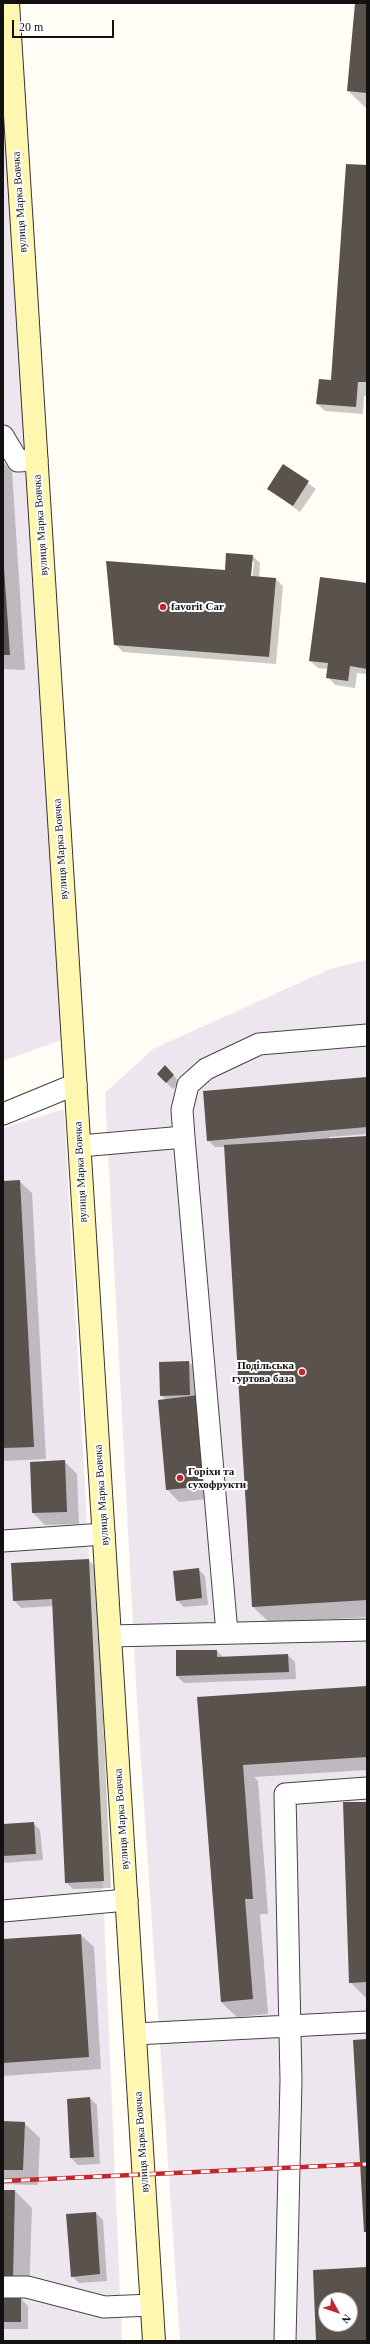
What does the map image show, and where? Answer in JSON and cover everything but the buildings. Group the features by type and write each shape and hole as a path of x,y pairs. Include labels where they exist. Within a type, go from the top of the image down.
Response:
{"main road":[{"name":"вулиця Марка Вовчка","path":"8,3 154,2341"}],"lane":[{"path":"3,436 18,461 36,460"},
{"path":"227,1633 182,1110 188,1085 206,1069 259,1044 367,1035"},
{"path":"3,1114 76,1084"},
{"path":"80,1146 184,1137"},
{"path":"3,1541 104,1534"},
{"path":"110,1636 367,1630"},
{"path":"285,2341 291,2080 285,1794 367,1788"},
{"path":"3,1911 127,1900"},
{"path":"135,2034 367,2022"},
{"path":"3,2287 27,2287 104,2307 152,2305"}],"shaded area":[{"path":"3,110 26,419 64,1039 3,1061"},
{"path":"367,960 367,2341 180,2341 137,1701 105,1093 153,1049 330,969"},
{"path":"64,1109 89,1559 122,2341 3,2341 3,1128"}],"railway":[{"path":"3,2181 367,2164"}],"place":[{"name":"favorit Car","path":"163,607"},
{"name":"Подільська гуртова база","path":"302,1372"},
{"name":"Горіхи та сухофрукти","path":"180,1478"}]}
